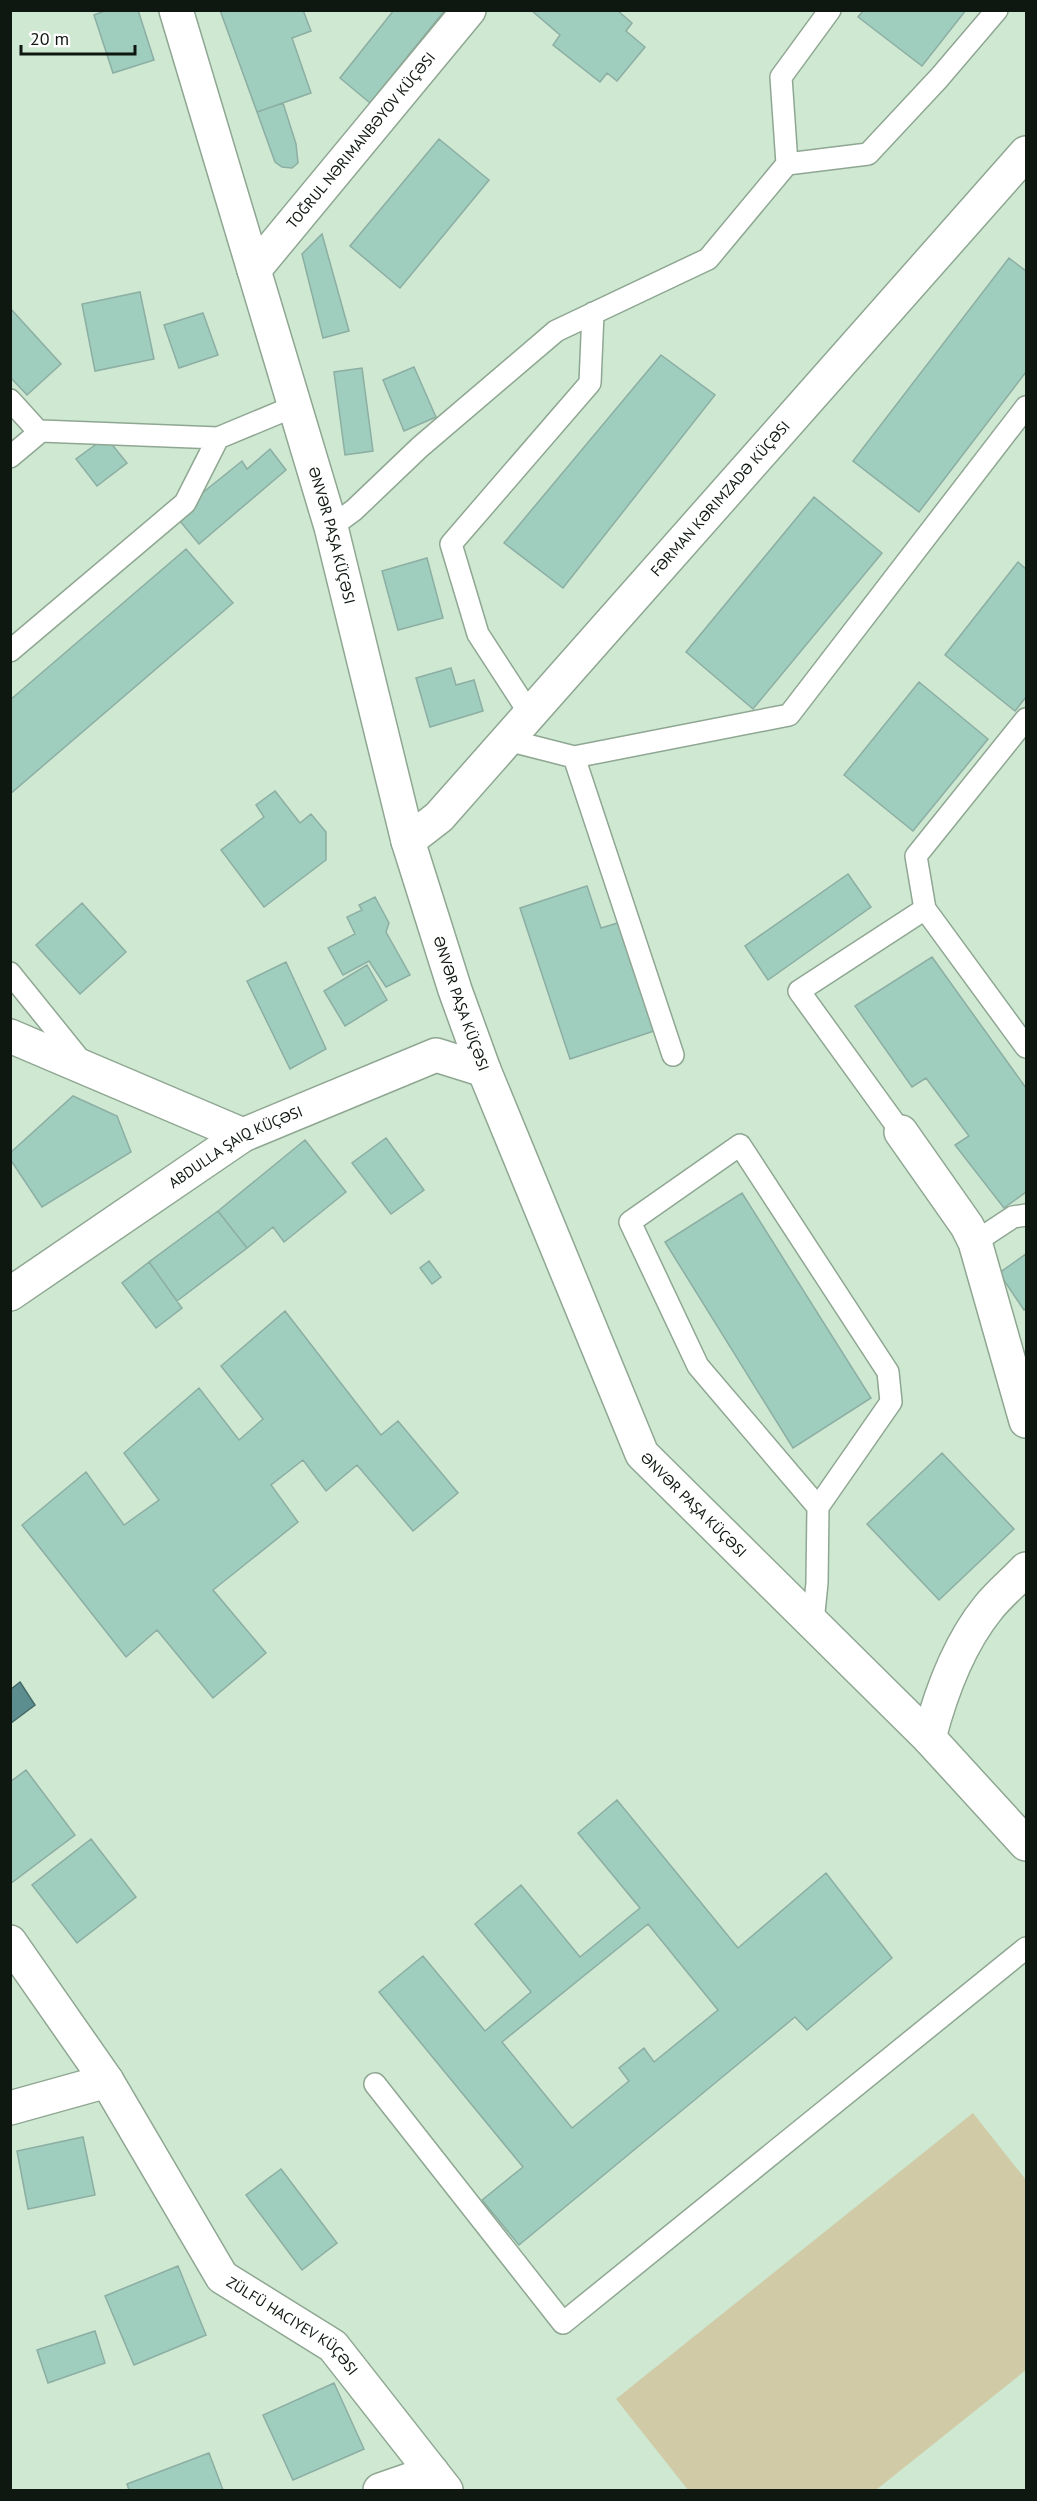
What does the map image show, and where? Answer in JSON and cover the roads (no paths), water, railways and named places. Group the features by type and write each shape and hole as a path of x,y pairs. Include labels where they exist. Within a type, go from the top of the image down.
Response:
{"street":[{"name":"ƏNVƏR PAŞA KÜÇƏSI","path":"176,10 331,527 408,841 455,990 484,1070 642,1454 929,1738 1026,1844"},
{"name":"TOĞRUL NƏRIMANBƏYOV KÜÇƏSI","path":"254,270 469,10"},
{"name":"FƏRMAN KƏRIMZADƏ KÜÇƏSI","path":"408,841 439,817 1021,170"},
{"path":"10,1036 243,1136"},
{"name":"ABDULLA ŞAIQ KÜÇƏSI","path":"10,1294 243,1136 436,1055 484,1070"},
{"path":"901,1132 967,1226 975,1242 1026,1421"},
{"path":"929,1738 939,1699 962,1648 988,1608 1026,1569"},
{"path":"10,1942 107,2081 222,2277 333,2346 439,2481 380,2490"},
{"path":"10,2108 107,2081"}],"lane":[{"path":"788,164 782,77 830,10"},
{"path":"331,527 354,510 420,447 556,331 708,259 788,164 868,154 939,78 997,10"},
{"path":"530,714 478,634 451,544 590,383 593,313"},
{"path":"10,400 39,432"},
{"path":"10,457 39,432 218,438 295,406"},
{"path":"507,740 574,757 789,715 1026,407"},
{"path":"10,651 184,503 218,438"},
{"path":"1026,719 916,856 925,909 1026,1047"},
{"path":"574,757 673,1054"},
{"path":"901,1132 800,991 925,909"},
{"path":"10,973 87,1069"},
{"path":"813,1622 817,1583 818,1507 891,1402 888,1372 740,1145 630,1222 698,1366 818,1507"},
{"path":"975,1242 1013,1217 1026,1215"},
{"path":"375,2084 563,2323 1026,1948"}],"water":[{"path":"20,1682 35,1705 11,1723 11,1689"}]}
